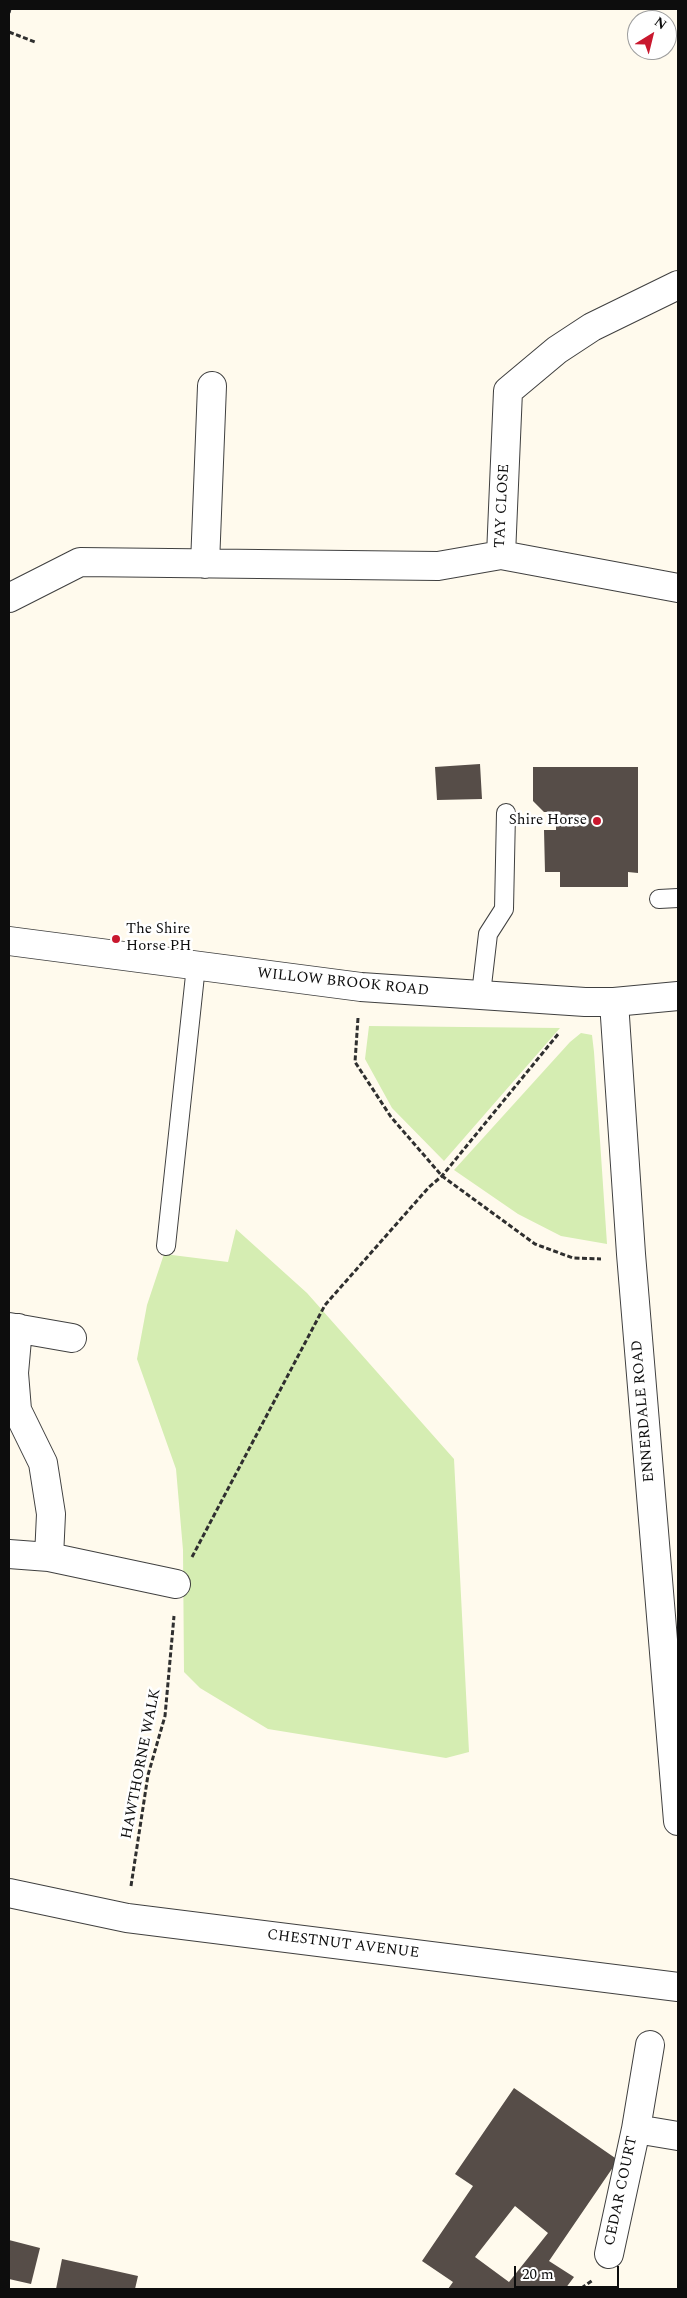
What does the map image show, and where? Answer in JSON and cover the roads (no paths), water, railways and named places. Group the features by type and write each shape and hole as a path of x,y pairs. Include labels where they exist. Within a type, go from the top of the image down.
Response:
{"street":[{"name":"TAY CLOSE","path":"9,598 80,562 438,566 501,555 508,391 557,350 592,327 678,285"},
{"path":"205,564 212,386"},
{"path":"501,555 678,588"},
{"name":"WILLOW BROOK ROAD","path":"9,941 361,988 585,1002 614,1002 678,996"},
{"name":"ENNERDALE ROAD","path":"614,1002 632,1254 668,1568 678,1821"},
{"path":"49,1557 51,1514 43,1463 17,1410 14,1373 14,1327 72,1338"},
{"path":"9,1554 49,1557 176,1584"},
{"name":"CHESTNUT AVENUE","path":"9,1893 126,1918 678,1988"},
{"name":"CEDAR COURT","path":"609,2254 636,2129 650,2046"},
{"name":"CEDAR COURT","path":"636,2129 678,2136"}],"lane":[{"path":"481,994 488,934 504,910 506,812"},
{"path":"659,899 678,898"},
{"path":"166,1246 196,966"}],"place":[{"name":"Shire Horse","path":"597,821"},
{"name":"The Shire Horse PH","path":"116,939"}]}
